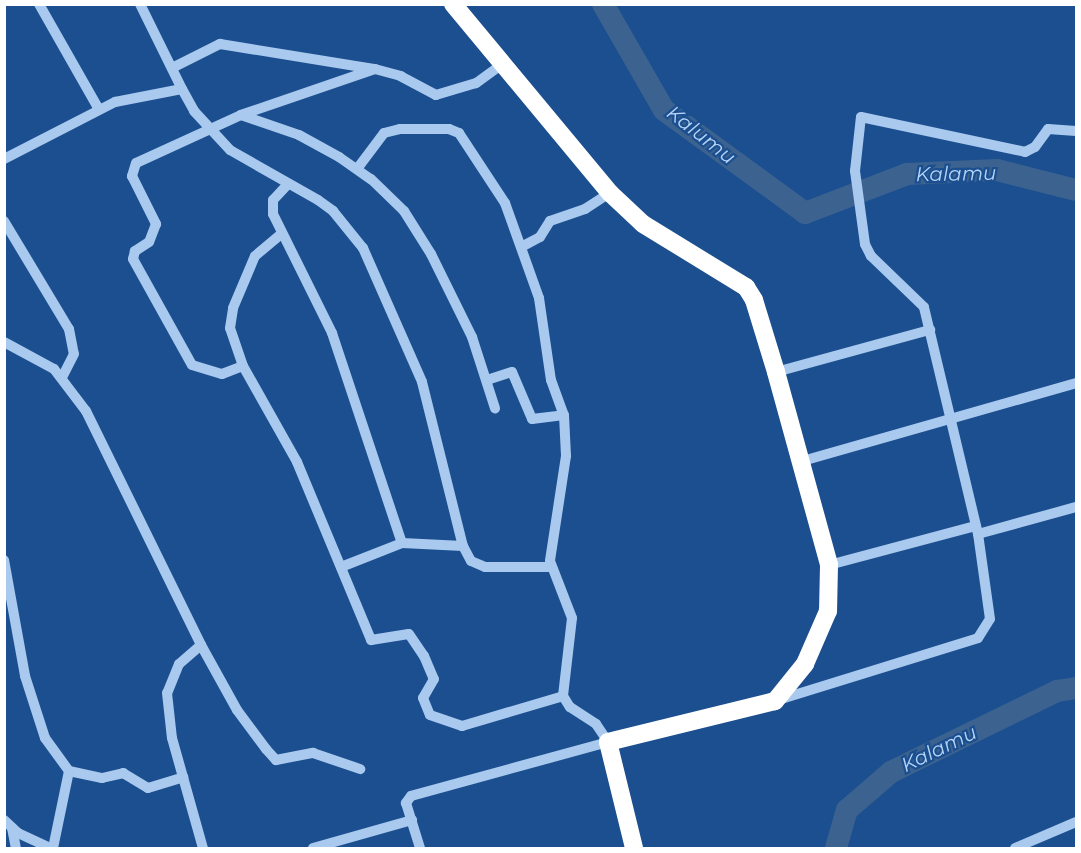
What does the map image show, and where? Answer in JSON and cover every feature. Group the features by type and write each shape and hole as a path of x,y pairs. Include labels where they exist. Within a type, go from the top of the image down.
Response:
{"highway":[{"path":"453,4 501,65 610,193 643,224 746,286 754,300 776,372 829,565 831,590 824,620 805,664 775,701 608,742 634,849"}],"street":[{"path":"39,4 98,108"},
{"path":"140,4 182,89 209,128 230,150 333,211 363,249 422,382 463,546 471,561 485,567 551,567"},
{"path":"172,68 220,44 375,69 401,76 436,95 476,83 501,65"},
{"path":"243,366 222,374 192,365 133,259 135,250 149,242 156,224 132,176 133,166 209,128 241,115 375,69"},
{"path":"4,159 98,108 130,98 182,89"},
{"path":"241,115 299,135 357,168 404,211 423,238 472,336 495,408"},
{"path":"775,701 984,633 990,619 977,530 930,330 920,301 868,251 858,217 855,171 861,117 1025,152 1048,129 1077,131"},
{"path":"357,168 374,142 389,131 455,131 498,189 523,246 539,298 551,380 564,415 566,456 551,567 572,618 563,696 570,707 596,724 608,742 411,796 406,803 420,849"},
{"path":"288,184 271,208 281,234 332,333 402,543"},
{"path":"523,246 540,237 550,221 585,209 610,193"},
{"path":"4,221 69,329 74,354 63,376"},
{"path":"281,234 255,256 233,308 230,328 243,366 297,462 372,641 409,634 424,656 434,679 423,698 430,715 462,726 563,696"},
{"path":"776,372 930,330"},
{"path":"4,342 32,354 63,376 86,411 201,645 237,710 276,760 313,753 360,769"},
{"path":"487,380 512,372 532,419 564,415"},
{"path":"799,462 950,421 1077,383"},
{"path":"829,565 1077,507"},
{"path":"341,567 402,543 463,546"},
{"path":"4,560 25,676 45,738 69,771 102,778 123,773 148,788 183,777"},
{"path":"201,645 179,664 167,693 172,738 203,849"},
{"path":"8,824 52,849 69,771"},
{"path":"313,849 412,820"},
{"path":"1015,849 1077,822"},
{"path":"8,824 16,849"}],"waterway":[{"name":"Kalumu","path":"603,4 664,110 805,213 907,174 997,170 1076,190"},
{"name":"Kalamu","path":"836,848 847,810 891,772 1057,691 1076,688"}]}
